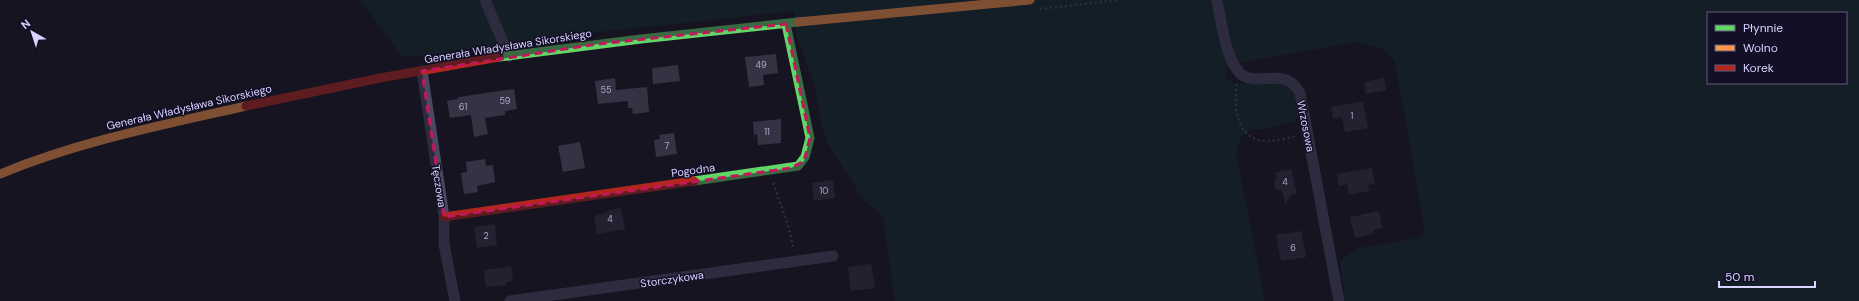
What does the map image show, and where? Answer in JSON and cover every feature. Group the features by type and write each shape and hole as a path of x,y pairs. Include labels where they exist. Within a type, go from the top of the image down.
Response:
{"street":[{"path":"485,0 509,56"},
{"name":"Generała Władysława Sikorskiego","path":"0,174 47,156 118,135 274,100 422,71 509,56 786,24 1030,0"},
{"path":"1217,0 1232,61 1239,72"},
{"name":"Pogodna","path":"444,217 773,171 798,166 804,161 808,152 810,138 786,24"},
{"name":"Tęczowa","path":"422,71 444,217 444,244 455,301"},
{"name":"Wrzosowa","path":"1239,72 1250,78 1285,79 1295,85 1300,93 1340,301"},
{"name":"Storczykowa","path":"510,301 833,256"}],"path":[{"path":"1239,72 1235,103 1240,125 1250,136 1263,141 1308,135"},
{"path":"773,171 774,190 788,225 792,248 803,261"}],"highlighted area":[{"path":"786,24 810,138 804,161 791,168 444,217 422,71 598,44"}],"green space":[{"path":"360,0 1859,0 1859,301 1345,301 1340,261 1359,248 1419,238 1425,234 1394,60 1382,49 1357,42 1242,62 1229,68 1225,75 1233,82 1243,84 1277,81 1287,85 1295,95 1300,114 1294,121 1266,129 1251,129 1241,137 1236,153 1265,301 895,301 883,217 863,199 827,142 820,119 815,86 797,37 794,11 597,32 414,57 401,55"}],"building":[{"path":"776,54 778,73 763,75 764,85 749,87 745,57"},
{"path":"678,65 680,81 653,84 652,68"},
{"path":"615,78 616,90 647,87 649,112 633,114 632,108 628,108 628,101 598,104 595,81"},
{"path":"1384,78 1386,90 1366,94 1364,82"},
{"path":"514,89 517,109 505,111 505,115 485,118 488,134 474,137 471,115 450,118 447,101 458,99 458,97"},
{"path":"1363,101 1368,128 1345,132 1342,117 1333,119 1331,107"},
{"path":"781,119 781,143 758,145 757,134 754,135 753,122"},
{"path":"674,133 677,154 656,157 654,140 660,139 659,135"},
{"path":"580,142 585,168 563,172 558,146"},
{"path":"485,159 486,166 493,165 495,182 477,186 478,192 464,194 461,173 467,172 466,162"},
{"path":"1372,168 1375,184 1368,185 1369,191 1349,195 1347,184 1339,186 1337,174"},
{"path":"1291,169 1297,194 1291,195 1285,204 1282,190 1276,190 1274,181 1277,179 1275,172"},
{"path":"833,180 835,198 814,201 812,183"},
{"path":"621,208 625,229 597,234 594,216"},
{"path":"1379,211 1382,228 1373,230 1374,234 1355,238 1350,217"},
{"path":"495,224 497,245 477,248 474,227"},
{"path":"1301,231 1306,257 1281,261 1276,235"},
{"path":"871,264 875,288 851,291 848,267"},
{"path":"511,266 513,281 506,282 506,285 486,287 484,270"}],"traffic: fast":[{"path":"499,57 641,39 798,22"},
{"path":"694,181 798,166 805,157 810,138 786,24"}],"traffic: slow":[{"path":"798,22 1030,0"},
{"path":"0,174 30,162 91,143 246,106"}],"traffic: jam":[{"path":"246,106 380,78 499,57"},
{"path":"444,217 694,181"}]}
